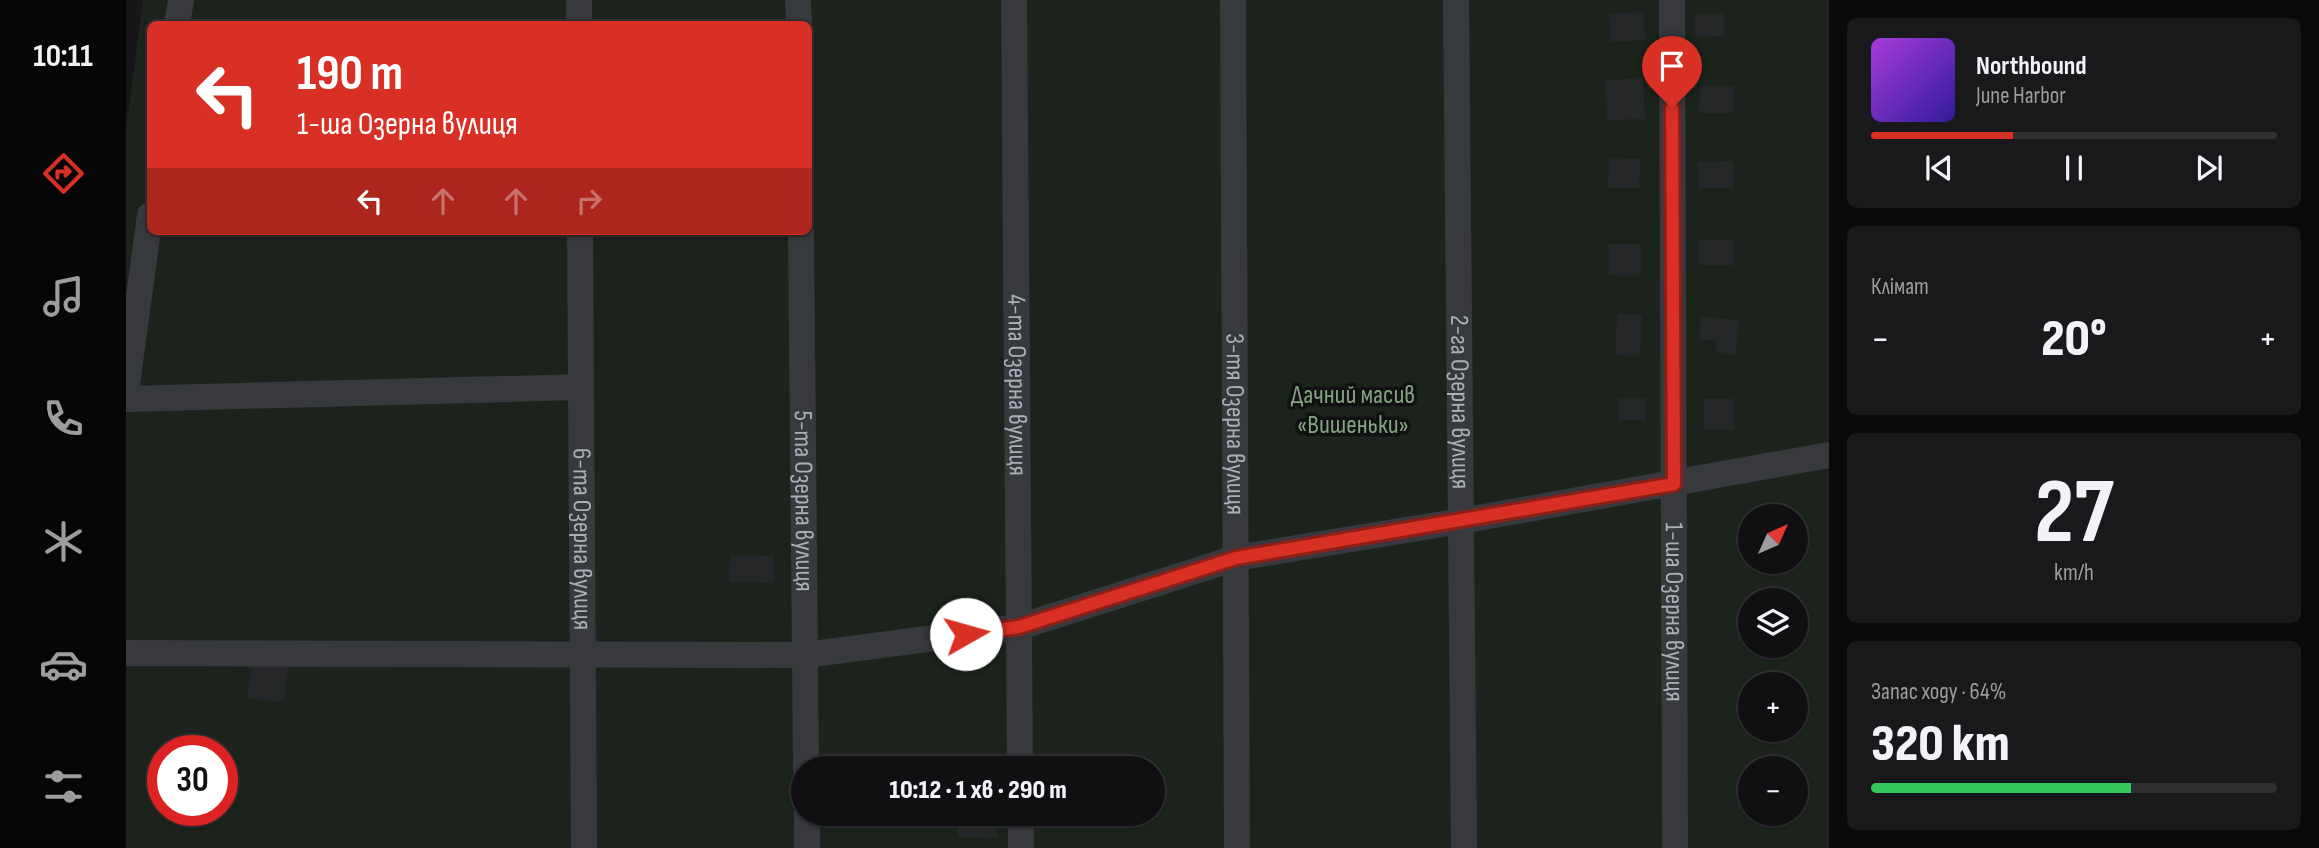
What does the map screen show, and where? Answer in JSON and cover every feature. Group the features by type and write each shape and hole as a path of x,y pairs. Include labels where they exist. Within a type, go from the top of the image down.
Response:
{"street":[{"path":"178,21 181,0"},
{"path":"579,0 579,21"},
{"path":"798,0 799,21"},
{"name":"4-та Озерна вулиця","path":"1014,0 1020,756"},
{"name":"3-тя Озерна вулиця","path":"1233,0 1237,848"},
{"name":"2-га Озерна вулиця","path":"1456,0 1464,848"},
{"name":"1-ша Озерна вулиця","path":"1672,0 1675,848"},
{"path":"126,391 147,235"},
{"name":"6-та Озерна вулиця","path":"580,235 584,848"},
{"name":"5-та Озерна вулиця","path":"801,235 806,756"},
{"path":"126,399 581,387"},
{"path":"126,653 805,655 1019,627 1236,558 1461,522 1829,455"},
{"path":"807,826 807,848"},
{"path":"1021,826 1021,848"}],"green space":[{"name":"Дачний масив «Вишеньки»","path":"143,0 1829,0 1829,848 126,848 126,130"}],"building":[{"path":"1643,12 1645,40 1611,42 1609,14"},
{"path":"1694,14 1724,14 1725,36 1695,37"},
{"path":"1643,78 1645,119 1607,120 1605,80"},
{"path":"1700,86 1734,86 1733,113 1699,113"},
{"path":"1609,158 1640,159 1639,188 1608,188"},
{"path":"1733,161 1734,188 1698,188 1698,162"},
{"path":"1699,239 1733,240 1734,265 1699,265"},
{"path":"1609,244 1641,244 1641,276 1609,275"},
{"path":"1617,314 1642,315 1640,356 1615,355"},
{"path":"1701,317 1739,320 1736,355 1716,353 1717,341 1699,339"},
{"path":"1618,398 1646,398 1646,420 1618,420"},
{"path":"1704,399 1734,399 1734,430 1704,429"},
{"path":"730,555 774,556 774,583 729,582"},
{"path":"252,663 288,667 284,702 247,698"},
{"path":"958,826 998,826 997,838 958,837"}],"route":[{"path":"966,634 1019,627 1236,558 1674,484 1672,108"}]}
